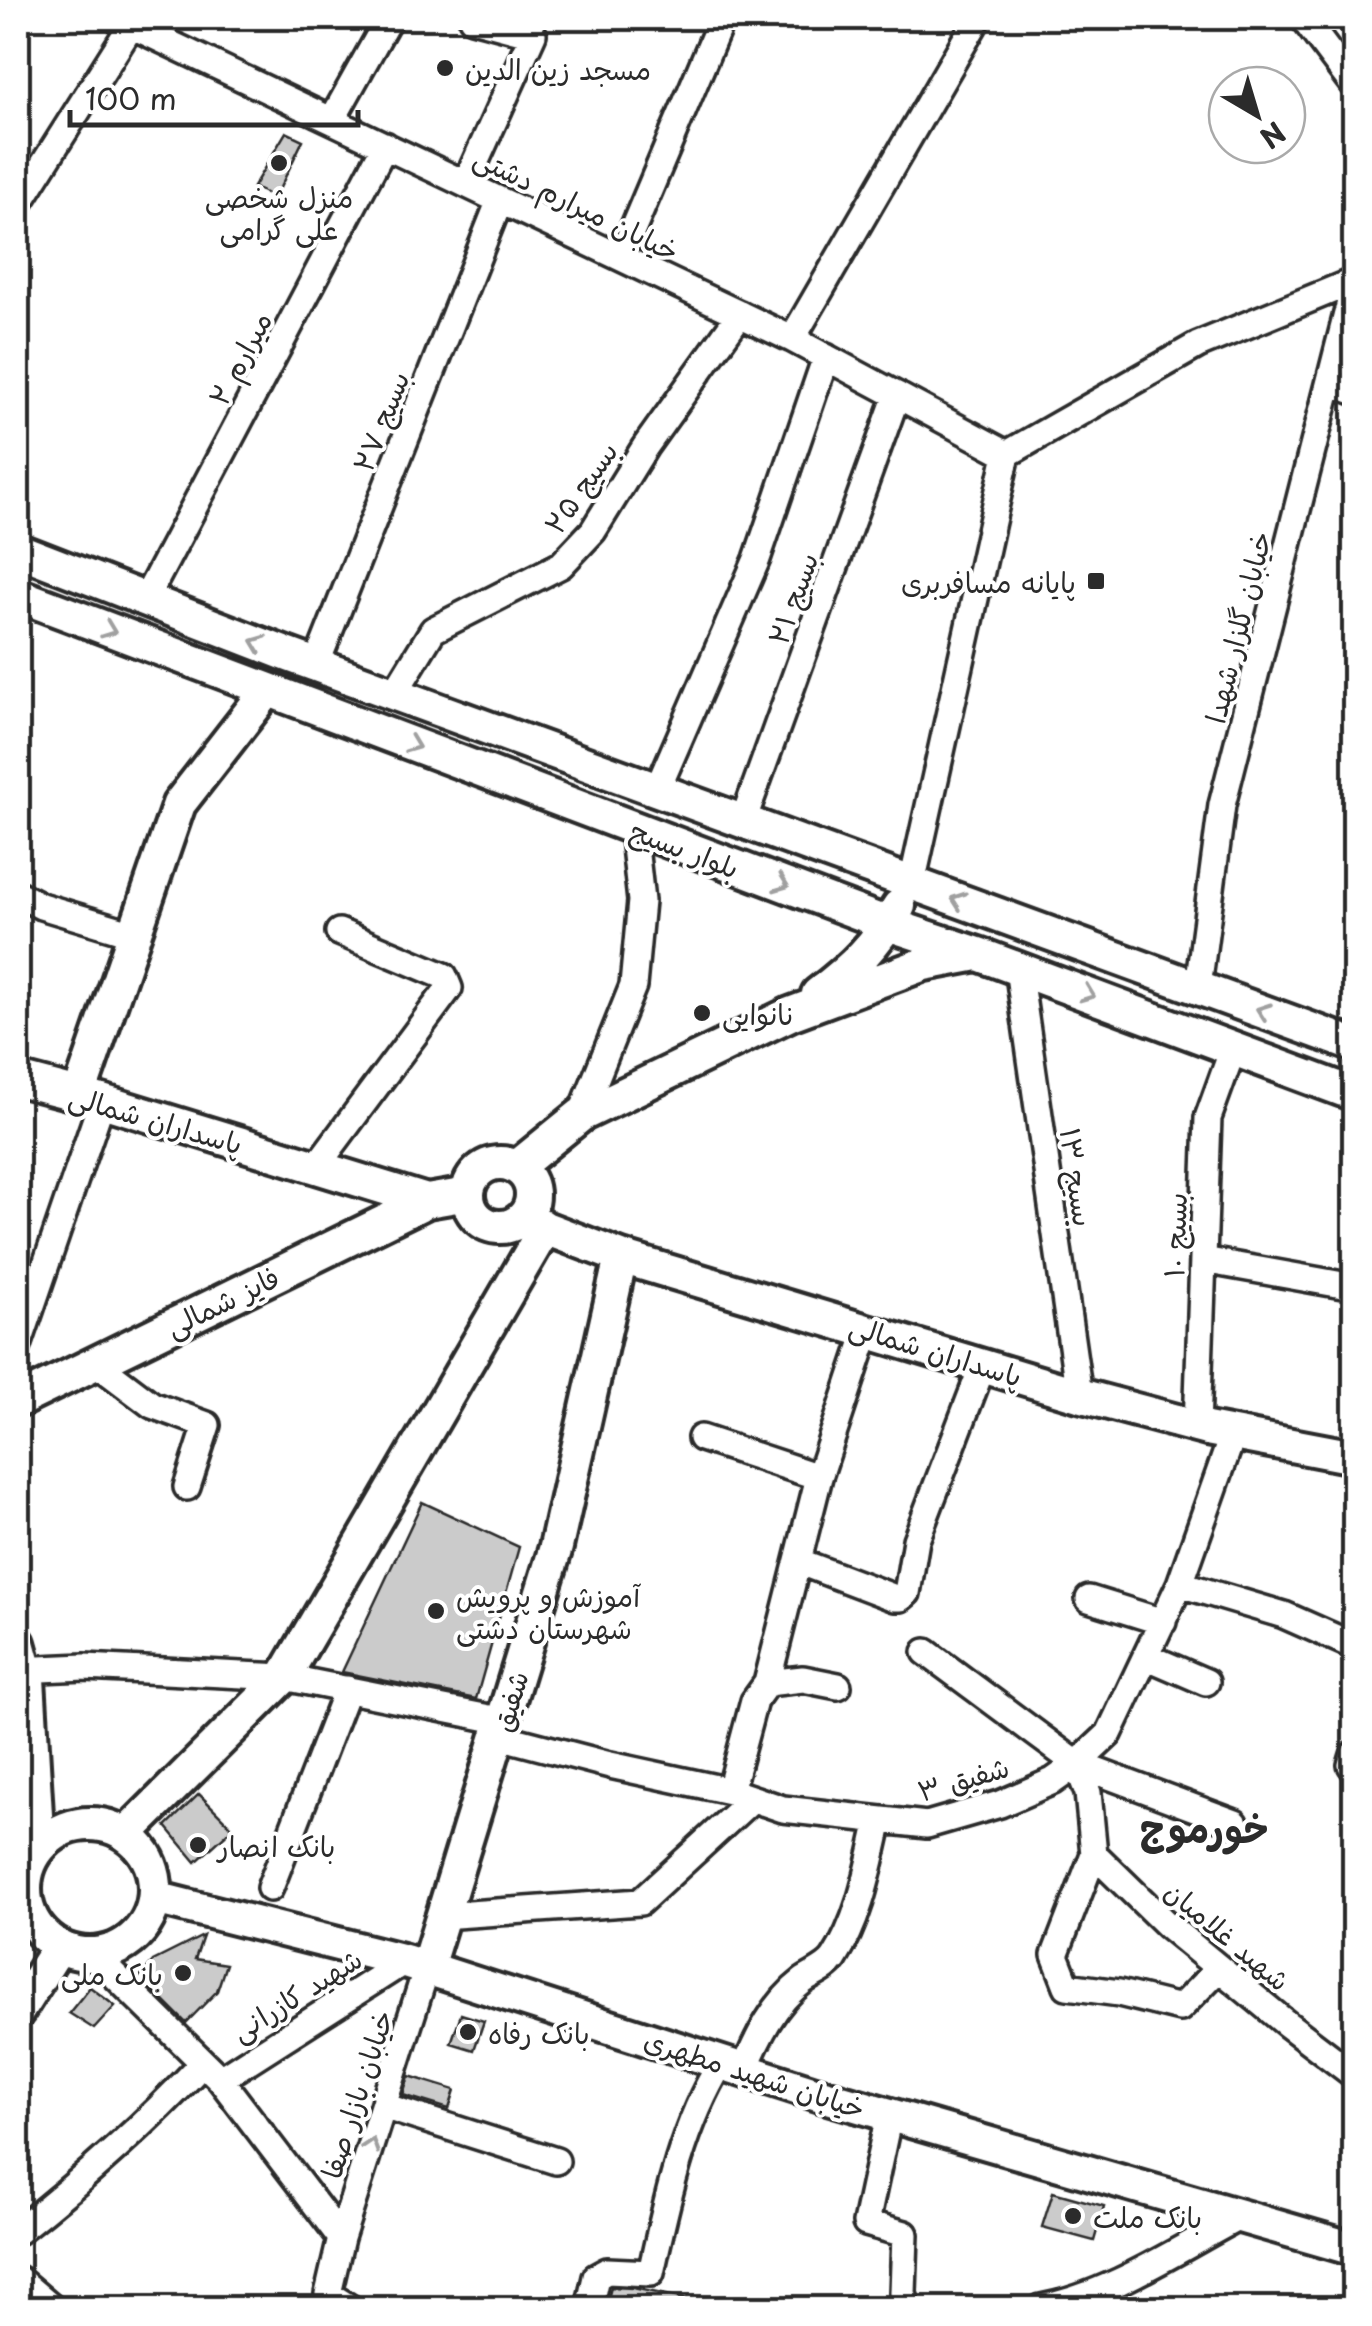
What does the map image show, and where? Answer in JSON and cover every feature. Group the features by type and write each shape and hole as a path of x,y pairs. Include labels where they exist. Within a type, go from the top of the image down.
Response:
{"main road":[{"name":"بلوار بسیج","path":"18,550 394,694 1354,1044"},
{"name":"بلوار بسیج","path":"18,595 888,924 981,954 1354,1094"},
{"path":"90,1098 134,934 179,804 268,690"},
{"path":"557,799 573,759"},
{"path":"790,1014 856,966 912,884"},
{"path":"517,1167 581,1115 790,1014 924,964 981,954"},
{"name":"پاسداران شمالی","path":"18,1079 427,1201 468,1194"},
{"path":"126,1834 284,1676 535,1221 527,1176 504,1163 479,1170 468,1194 470,1208 478,1219 503,1228 535,1221"},
{"name":"فایز شمالی","path":"18,1401 427,1201"},
{"name":"پاسداران شمالی","path":"535,1221 621,1256 1079,1395 1198,1427 1354,1458"},
{"name":"شفیق","path":"416,1964 441,1916 556,1547 621,1256"},
{"path":"20,1661 27,1798 38,1849"},
{"path":"93,1824 126,1834 146,1855 154,1876 155,1898 148,1920 134,1937 115,1949 94,1954 58,1948 36,1927 22,1899 28,1868 38,1849 72,1826 93,1824"},
{"name":"خیابان شهید مطهری","path":"155,1898 416,1964 889,2115 1354,2249"},
{"path":"18,2012 58,1948"}],"street":[{"path":"332,120 389,18"},
{"path":"466,183 533,34 472,18"},
{"path":"620,257 722,18"},
{"path":"792,338 978,18"},
{"path":"1303,18 1354,86"},
{"path":"18,205 128,20"},
{"name":"خیابان میرارم دشتی","path":"128,20 792,338 1007,454"},
{"name":"میرارم ۲","path":"145,600 386,145"},
{"name":"بسیج ۲۷","path":"316,665 500,200"},
{"path":"912,884 1007,454 1198,345 1354,283"},
{"name":"خیابان گلزار شهدا","path":"1198,987 1222,805 1354,283"},
{"name":"بسیج ۲۵","path":"394,694 432,630 561,565 594,532 644,447 740,314"},
{"path":"657,790 757,560 826,357"},
{"path":"1330,382 1354,391"},
{"name":"بسیج ۲۱","path":"743,821 897,395"},
{"path":"581,1115 633,986 641,901 632,828"},
{"path":"18,894 41,906 134,934"},
{"path":"316,1166 449,988 444,976 339,932"},
{"name":"بسیج ۱۳","path":"1018,968 1079,1395"},
{"name":"بسیج ۱۰","path":"1198,1427 1208,1118 1233,1049"},
{"path":"18,1346 90,1098"},
{"path":"1203,1260 1354,1287"},
{"path":"441,1916 640,1902 741,1795 754,1701 768,1683 818,1477 868,1329"},
{"path":"95,1362 152,1405 208,1424 187,1486"},
{"path":"800,1562 895,1598 906,1593 916,1540 983,1365"},
{"name":"شفیق ۳","path":"20,1661 284,1676 502,1728 610,1765 741,1795 783,1810 927,1825 1000,1804 1053,1781 1109,1734 1180,1584 1232,1434"},
{"path":"701,1438 818,1477"},
{"path":"1180,1584 1284,1615 1354,1646"},
{"path":"1090,1599 1163,1622"},
{"path":"926,1652 1077,1764 1235,1823"},
{"path":"1148,1657 1206,1682"},
{"path":"768,1683 803,1679 838,1686"},
{"path":"270,1888 348,1689"},
{"path":"1354,1756 1354,1769"},
{"path":"1077,1764 1088,1793 1094,1854 1055,1954 1067,1986 1118,1992 1180,2008 1218,1968"},
{"path":"589,2308 596,2277 607,2270 651,2273 669,2188 700,2098 756,2040 781,2002 832,1962 862,1899 880,1820"},
{"name":"شهید غلامیان","path":"1094,1854 1168,1926 1354,2075"},
{"path":"94,1954 211,2071 342,2238 321,2301 350,2308"},
{"name":"شهید کازرانی","path":"18,2231 211,2071 416,1964"},
{"name":"خیابان بازار صفا","path":"342,2238 384,2106 416,1964"},
{"path":"384,2106 556,2161"},
{"path":"889,2115 866,2224 905,2234 906,2308"},
{"path":"1041,2308 1064,2304 1114,2282 1240,2216"},
{"path":"18,2279 52,2308"}],"building":[{"name":"منزل شخصی علی گرامی","path":"286,132 303,140 275,198 253,187"},
{"name":"آموزش و پرویش شهرستان دشتی","path":"422,1502 519,1547 476,1699 342,1672"},
{"name":"بانک انصار","path":"199,1794 233,1828 196,1862 166,1826"},
{"name":"بانک ملی","path":"203,1936 195,1959 226,1964 217,1991 186,2023 140,1977 153,1961"},
{"path":"90,1987 115,2006 94,2029 69,2013"},
{"name":"بانک رفاه","path":"461,2014 484,2021 474,2050 451,2043"},
{"path":"409,2076 455,2090 449,2109 403,2095"},
{"name":"بانک ملت","path":"1053,2192 1104,2206 1094,2241 1042,2227"},
{"path":"611,2287 696,2301 695,2308 606,2308"}],"place":[{"name":"مسجد زین الدین","path":"445,68"},
{"name":"منزل شخصی علی گرامی","path":"279,163"},
{"name":"پایانه مسافربری","path":"1096,581"},
{"name":"نانوایی","path":"702,1013"},
{"name":"آموزش و پرویش شهرستان دشتی","path":"436,1611"},
{"name":"بانک انصار","path":"198,1845"},
{"name":"بانک ملی","path":"183,1973"},
{"name":"بانک رفاه","path":"468,2032"},
{"name":"بانک ملت","path":"1073,2216"}],"district":[{"name":"خورموج","path":"1204,1827"}]}
